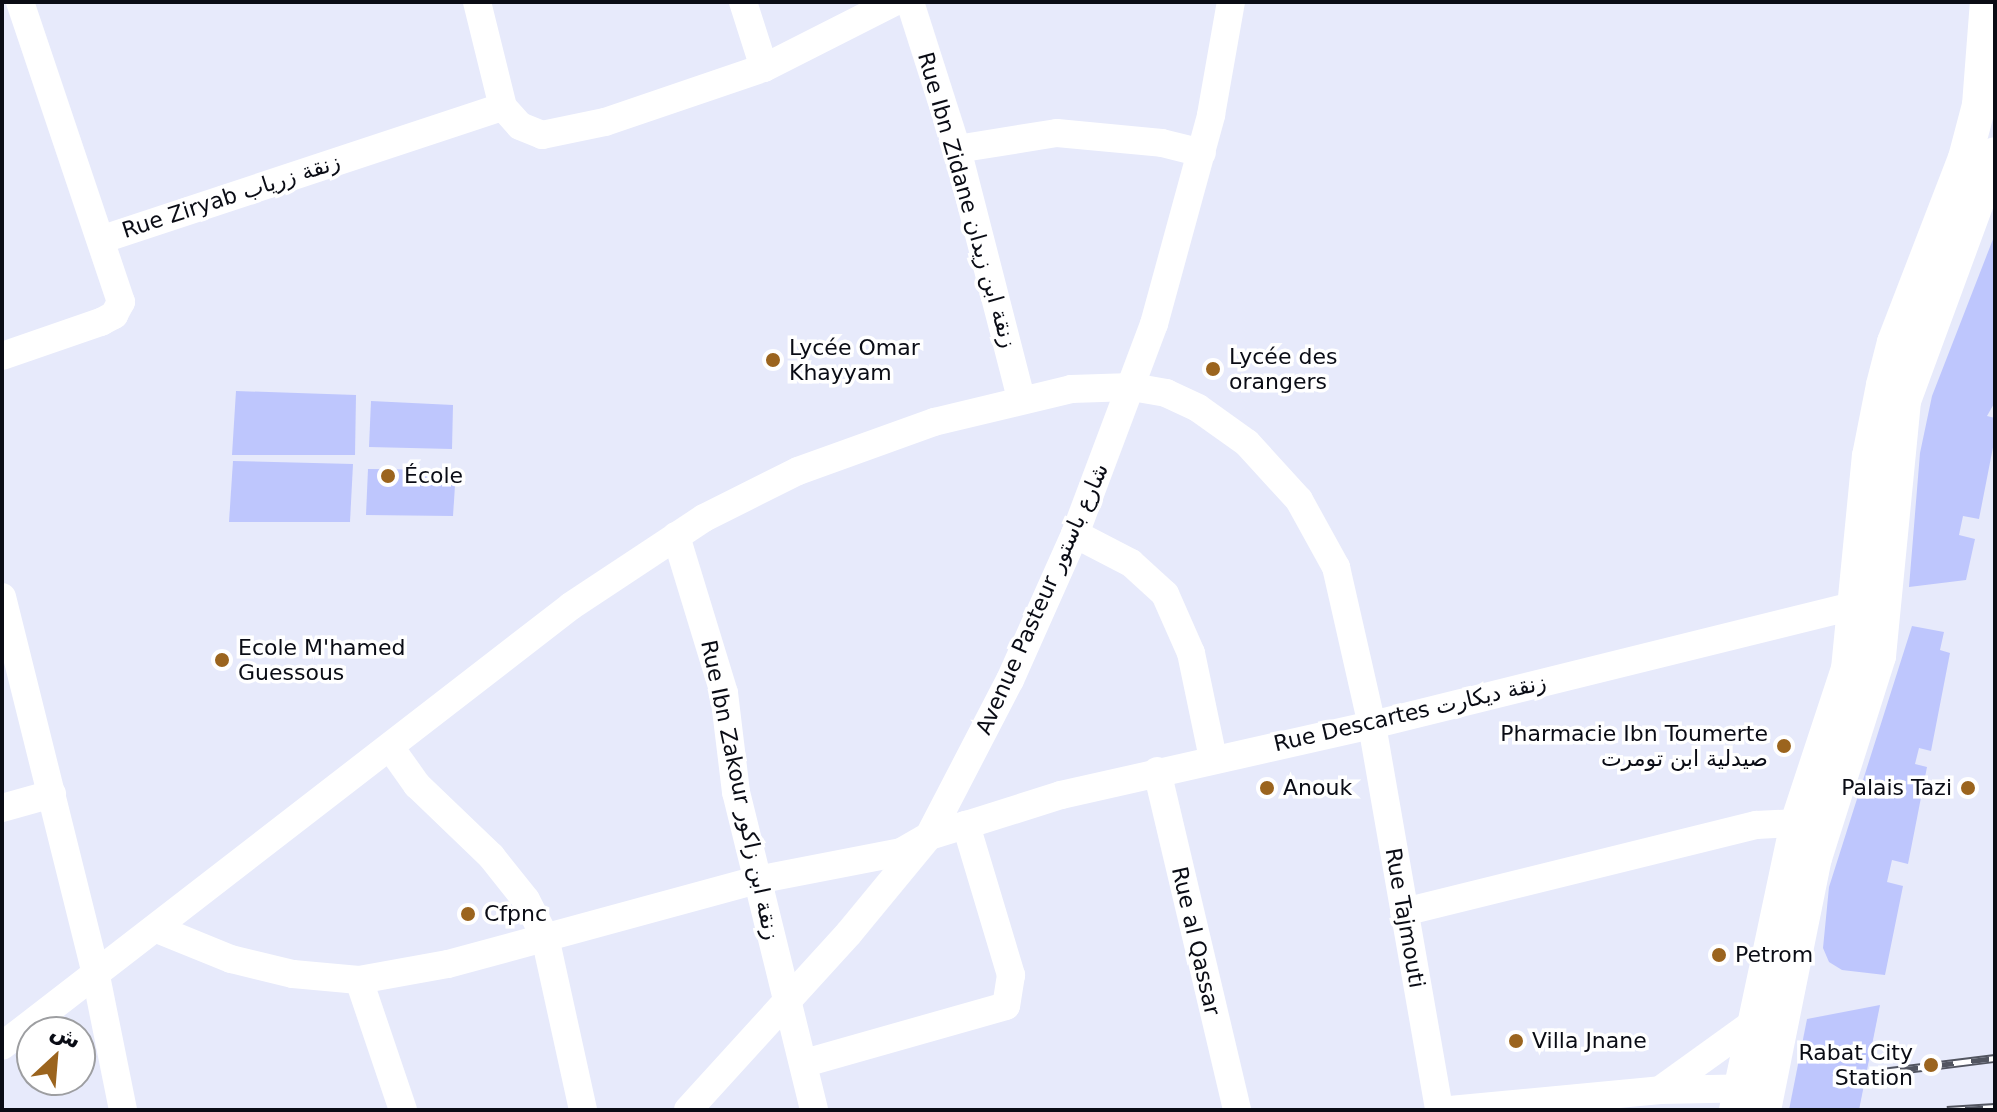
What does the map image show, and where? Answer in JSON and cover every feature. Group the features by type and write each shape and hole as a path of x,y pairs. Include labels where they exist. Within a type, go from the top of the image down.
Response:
{"main road":[{"path":"1752,1099 1752,1024 1797,823 1839,704 1856,605 1869,456 1883,385 1894,342 1965,158 1979,105 1987,2"},
{"path":"1752,1099 1815,858 1879,656 1904,401 1995,154"}],"street":[{"path":"20,2 103,239"},
{"path":"477,2 512,117 542,135 605,122 764,68 894,2"},
{"path":"743,2 764,68"},
{"name":"Rue Ibn Zidane زنقة ابن زيدان","path":"910,2 957,149 1021,399"},
{"name":"Avenue Pasteur شارع باستور","path":"688,1110 929,836 1010,680 1075,534 1132,387 1174,263 1202,153 1231,2"},
{"name":"Rue Ziryab زنقة زرياب","path":"2,356 101,322 120,309 103,239 512,117"},
{"path":"957,149 1057,133 1162,143 1202,153"},
{"name":"Rue Tajmouti","path":"2,1046 95,971 157,929 571,606 676,536 798,471 934,422 1071,389 1132,387 1166,393 1210,416 1247,443 1299,500 1326,545 1345,593 1372,725 1439,1110"},
{"path":"1075,534 1131,563 1165,594 1191,653 1213,758"},
{"name":"Rue Ibn Zakour زنقة ابن زاكور","path":"676,536 724,693 733,778 814,1110"},
{"path":"2,597 95,971 123,1110"},
{"name":"Rue Descartes زنقة ديكارت","path":"157,929 231,959 293,974 359,980 448,964 757,880 901,852 929,836 1157,771 1372,725 1856,605"},
{"path":"390,747 417,785 508,875 545,937 583,1110"},
{"name":"Rue al Qassar","path":"1157,771 1237,1110"},
{"path":"2,808 52,794"},
{"path":"1404,912 1756,825 1797,823"},
{"path":"805,1063 998,1010 1011,996 1011,975 966,825"},
{"path":"359,980 403,1110"},
{"path":"1606,1110 1650,1091 1752,1024"},
{"path":"1450,1110 1650,1091 1752,1099"}],"shaded area":[{"path":"1995,234 1995,402 1987,416 1995,418 1995,437 1979,519 1963,516 1959,535 1975,539 1966,580 1909,587 1920,453 1932,396"},
{"path":"236,391 356,395 355,455 232,455"},
{"path":"371,401 453,405 452,449 369,447"},
{"path":"233,461 353,464 350,522 229,522"},
{"path":"368,469 456,470 453,516 366,515"},
{"path":"1912,626 1944,632 1940,650 1950,653 1931,751 1919,748 1915,764 1927,767 1908,864 1892,860 1887,882 1903,886 1885,975 1842,970 1829,962 1823,948 1829,887"},
{"path":"1880,1005 1859,1110 1789,1110 1807,1019"}],"railway":[{"path":"1882,1072 1995,1058"},
{"path":"1947,1110 1995,1107"}],"place":[{"name":"Lycée Omar Khayyam","path":"773,360"},
{"name":"Lycée des orangers","path":"1213,369"},
{"name":"École","path":"388,476"},
{"name":"Ecole M'hamed Guessous","path":"222,660"},
{"name":"Pharmacie Ibn Toumerte صيدلية ابن تومرت","path":"1784,746"},
{"name":"Anouk","path":"1267,788"},
{"name":"Palais Tazi","path":"1968,788"},
{"name":"Cfpnc","path":"468,914"},
{"name":"Petrom","path":"1719,955"},
{"name":"Villa Jnane","path":"1516,1041"},
{"name":"Rabat City Station","path":"1931,1065"}]}
